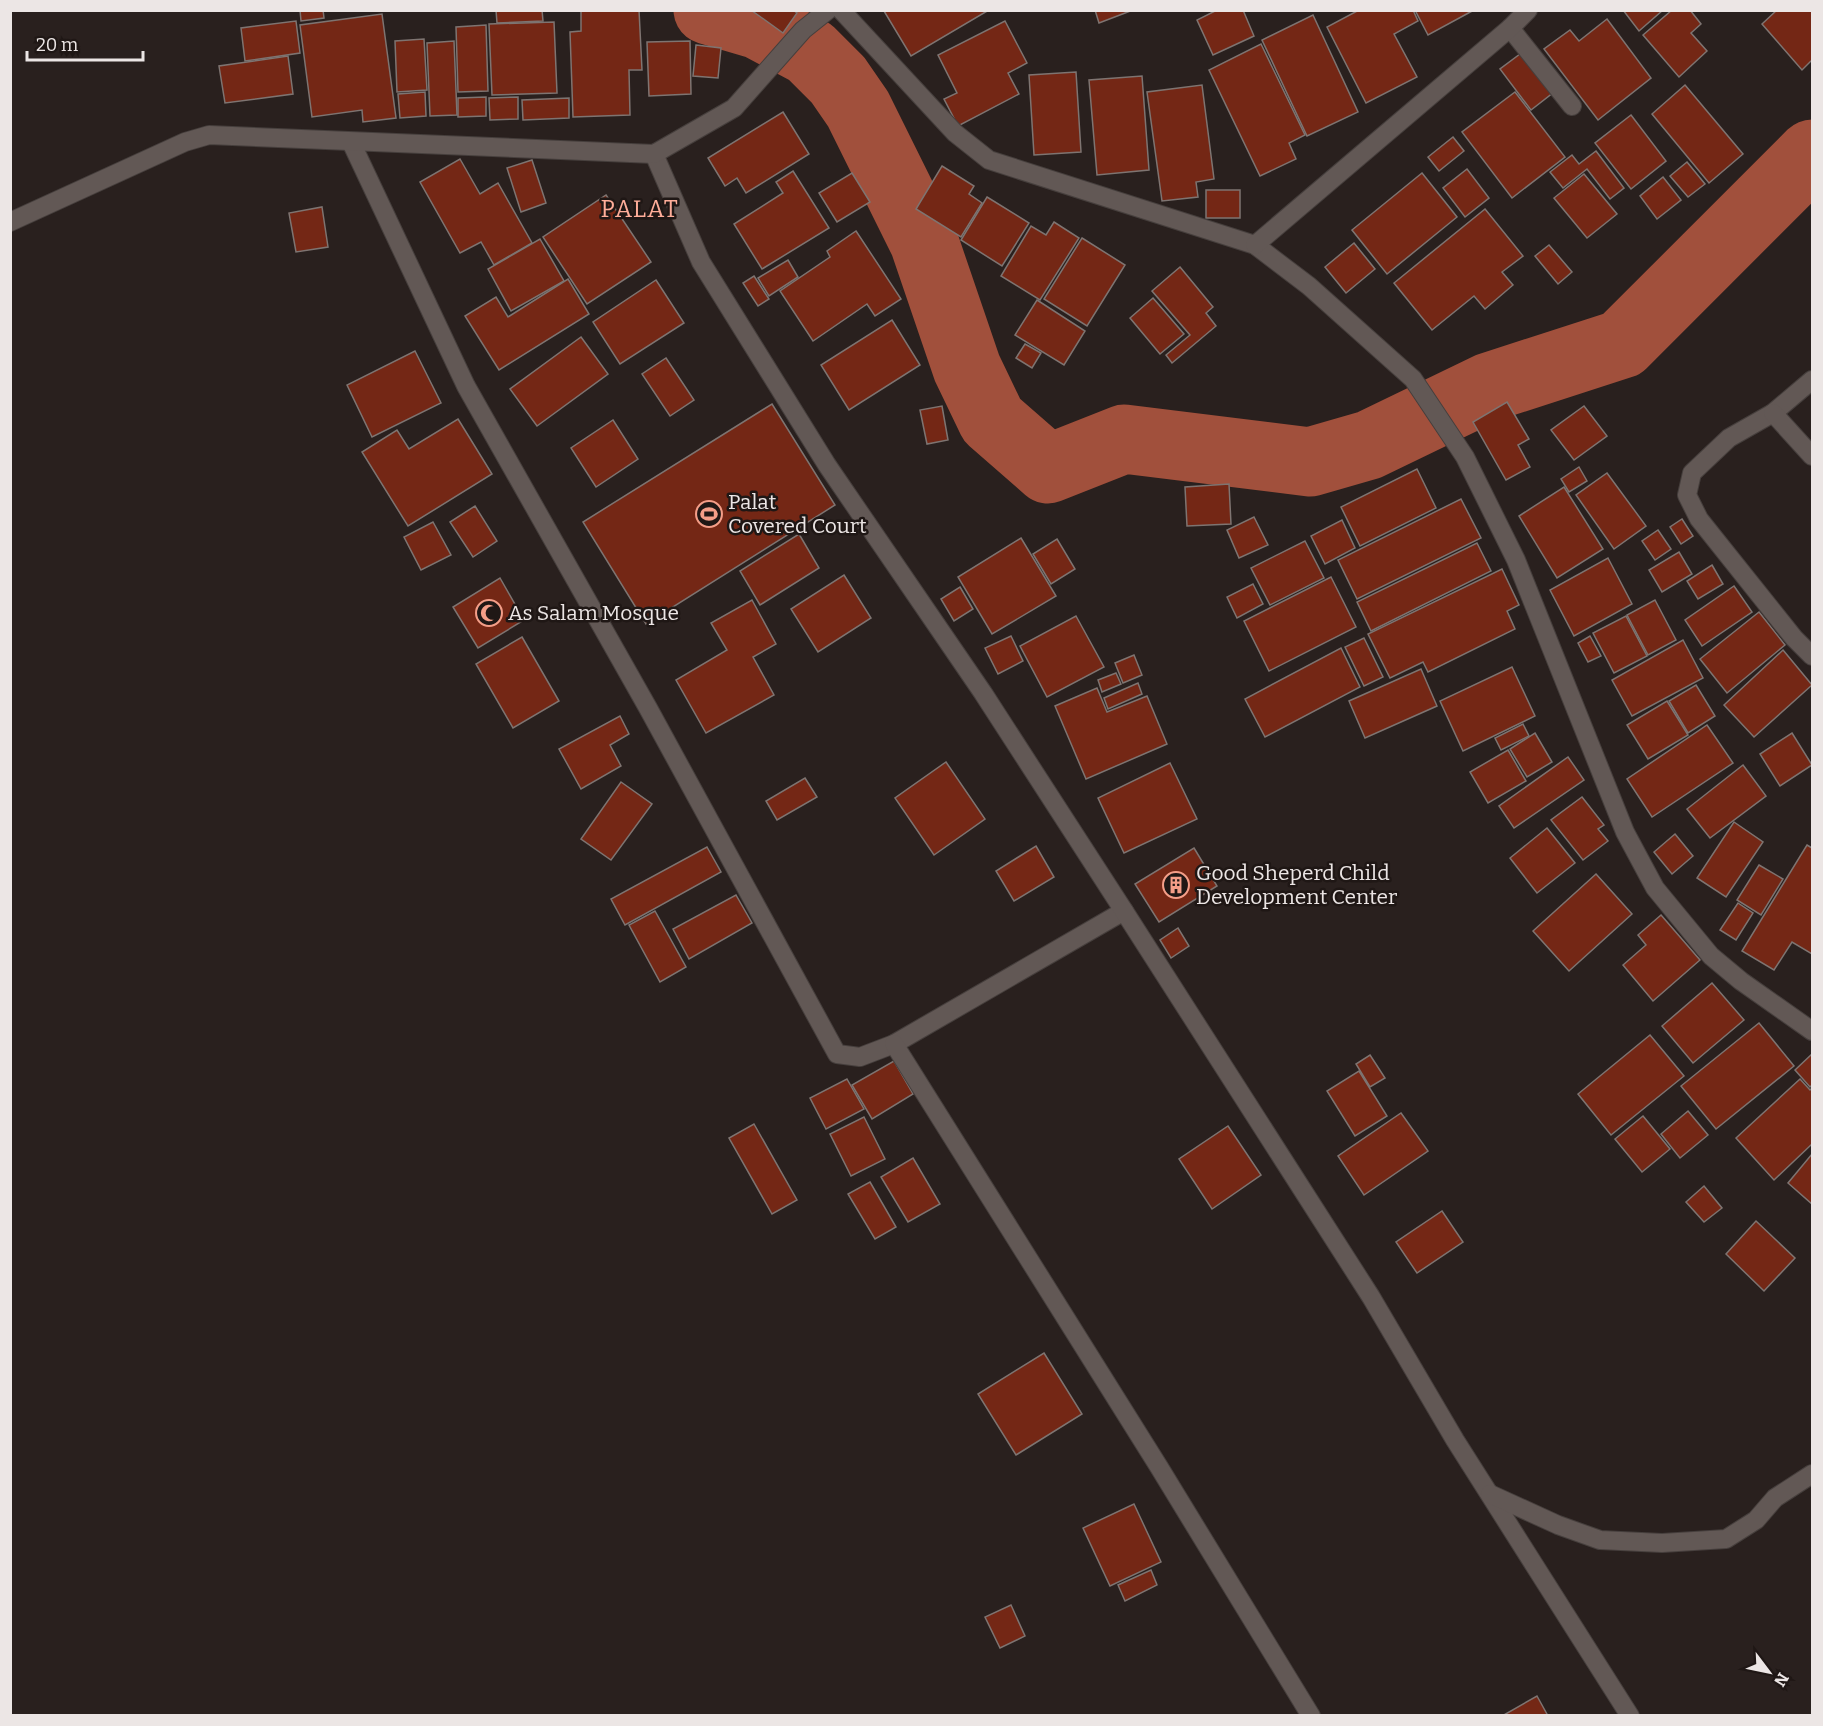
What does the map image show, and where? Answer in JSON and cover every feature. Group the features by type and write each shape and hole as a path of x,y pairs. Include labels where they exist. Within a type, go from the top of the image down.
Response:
{"street":[{"path":"10,222 185,142 209,135 654,154 734,108 803,30 828,10"},
{"path":"841,10 955,133 989,160 1256,245 1309,286 1413,379 1465,457 1516,560 1624,832 1655,888 1711,956 1741,981 1811,1028"},
{"path":"1256,245 1510,28 1528,10"},
{"path":"1510,28 1572,106"},
{"path":"351,142 466,386 648,708 837,1054 860,1057 894,1044 1124,911"},
{"path":"654,154 701,262 827,465 983,693 1124,911 1371,1297 1450,1431 1630,1716"},
{"path":"1812,380 1773,413 1729,438 1692,473 1687,495 1699,519 1794,638 1812,656"},
{"path":"1773,413 1812,456"},
{"path":"894,1044 1159,1467 1311,1716"},
{"path":"1490,1494 1558,1525 1600,1540 1662,1543 1726,1539 1756,1520 1775,1498 1812,1474"}],"building":[{"path":"300,10 323,10 324,18 301,21"},
{"path":"496,10 542,10 543,21 497,23"},
{"path":"581,10 639,10 642,70 629,70 630,115 573,117 570,32 581,31"},
{"path":"751,10 793,10 797,13 783,33"},
{"path":"989,10 911,56 884,11"},
{"path":"1095,10 1133,10 1099,23"},
{"path":"1217,10 1243,10 1254,36 1213,55 1197,20"},
{"path":"1359,10 1413,10 1418,21 1394,34 1417,77 1366,103 1327,27"},
{"path":"1415,10 1474,10 1428,35"},
{"path":"1623,10 1663,10 1639,31"},
{"path":"1672,10 1690,10 1701,24 1691,33 1707,51 1679,77 1643,35"},
{"path":"1777,10 1812,10 1812,60 1802,70 1762,24"},
{"path":"382,14 396,118 363,122 362,110 312,117 300,25"},
{"path":"1313,15 1358,112 1307,136 1262,40"},
{"path":"1607,19 1651,78 1598,120 1544,49 1570,30 1579,41"},
{"path":"296,21 300,53 245,61 241,28"},
{"path":"1005,21 1027,63 1008,73 1019,94 958,126 944,99 957,93 938,55"},
{"path":"554,22 557,93 492,95 489,24"},
{"path":"486,25 488,91 458,92 456,27"},
{"path":"424,39 427,90 397,92 395,41"},
{"path":"454,41 457,115 430,116 427,43"},
{"path":"690,41 691,94 649,96 647,42"},
{"path":"1261,44 1305,135 1289,143 1296,159 1260,176 1209,70"},
{"path":"696,45 721,48 718,78 693,76"},
{"path":"1524,51 1554,92 1531,110 1500,69"},
{"path":"288,56 293,94 225,103 219,66"},
{"path":"1076,72 1081,152 1034,155 1029,75"},
{"path":"1142,76 1149,170 1097,175 1089,80"},
{"path":"1202,85 1214,179 1196,182 1198,197 1162,201 1147,92"},
{"path":"1685,85 1743,154 1709,183 1652,114"},
{"path":"425,92 426,116 400,118 398,94"},
{"path":"1515,92 1565,157 1512,198 1462,132"},
{"path":"486,97 486,116 458,117 458,98"},
{"path":"518,97 518,119 490,120 489,98"},
{"path":"569,98 569,118 523,120 522,100"},
{"path":"783,112 809,154 746,193 737,178 725,186 708,158"},
{"path":"1631,115 1666,161 1631,189 1595,143"},
{"path":"1453,137 1464,151 1439,171 1428,157"},
{"path":"1596,151 1624,188 1610,199 1587,169 1563,188 1550,172 1572,155 1579,164"},
{"path":"460,159 480,194 498,183 532,243 494,265 481,242 460,253 420,182"},
{"path":"532,160 546,203 521,212 507,168"},
{"path":"1687,162 1705,184 1688,197 1670,176"},
{"path":"942,166 974,186 969,194 982,203 961,237 916,209"},
{"path":"1467,169 1489,198 1465,217 1443,188"},
{"path":"793,171 829,228 762,269 734,224 783,193 776,182"},
{"path":"852,173 870,202 837,222 819,193"},
{"path":"1422,173 1457,217 1387,274 1352,230"},
{"path":"1584,174 1617,214 1587,238 1554,198"},
{"path":"1663,177 1681,200 1657,219 1640,196"},
{"path":"1206,190 1240,190 1240,218 1206,218"},
{"path":"606,195 651,262 587,304 543,237"},
{"path":"987,197 1029,223 1002,266 961,240"},
{"path":"322,207 328,247 296,252 289,213"},
{"path":"1485,209 1523,256 1502,272 1513,285 1485,309 1474,296 1432,330 1394,283"},
{"path":"1054,222 1079,238 1040,300 1001,276 1031,226 1046,235"},
{"path":"856,231 901,299 875,316 867,304 813,341 780,291 830,257 827,251"},
{"path":"1082,238 1125,265 1087,326 1044,299"},
{"path":"540,239 564,281 511,311 488,269"},
{"path":"1354,243 1375,269 1346,293 1325,267"},
{"path":"1549,245 1572,272 1558,284 1535,256"},
{"path":"788,260 798,277 769,296 758,278"},
{"path":"1180,267 1213,307 1206,313 1216,326 1172,363 1166,355 1190,335 1152,291"},
{"path":"754,276 769,299 758,306 743,283"},
{"path":"568,279 589,314 499,370 465,316 496,297 508,317"},
{"path":"656,280 684,323 620,364 593,322"},
{"path":"1153,298 1184,334 1160,354 1130,318"},
{"path":"1037,300 1085,331 1064,365 1015,335"},
{"path":"892,320 920,365 849,410 821,365"},
{"path":"581,337 608,374 537,426 510,389"},
{"path":"1025,344 1041,353 1032,368 1016,358"},
{"path":"415,351 441,403 372,437 347,385"},
{"path":"666,358 694,400 670,416 642,374"},
{"path":"1507,402 1529,439 1518,445 1530,467 1506,480 1473,422"},
{"name":"Palat Covered Court","path":"772,404 835,505 646,624 583,522"},
{"path":"942,406 948,440 927,444 920,410"},
{"path":"1584,406 1607,436 1574,460 1551,430"},
{"path":"458,419 492,474 408,526 362,452 397,430 409,449"},
{"path":"613,420 638,459 596,487 571,448"},
{"path":"1579,467 1587,481 1569,492 1561,479"},
{"path":"1417,469 1436,508 1360,546 1341,507"},
{"path":"1607,473 1646,526 1614,549 1576,495"},
{"path":"1229,484 1231,524 1187,526 1185,487"},
{"path":"1564,487 1603,549 1557,578 1519,516"},
{"path":"1461,499 1481,538 1357,599 1338,560"},
{"path":"475,506 497,541 473,557 450,522"},
{"path":"1254,517 1268,545 1239,558 1227,530"},
{"path":"1682,519 1693,536 1681,544 1670,527"},
{"path":"1342,520 1355,548 1325,564 1311,536"},
{"path":"433,522 451,555 421,570 404,537"},
{"path":"1658,530 1671,549 1655,560 1642,541"},
{"path":"799,534 819,568 760,605 740,571"},
{"path":"1021,538 1056,596 992,634 958,577"},
{"path":"1057,539 1075,569 1051,584 1033,554"},
{"path":"1305,541 1324,578 1270,605 1251,568"},
{"path":"1477,543 1491,571 1371,631 1357,602"},
{"path":"1679,552 1692,574 1662,592 1649,570"},
{"path":"1608,558 1632,604 1574,636 1550,590"},
{"path":"1712,565 1723,584 1698,599 1687,581"},
{"path":"1502,569 1519,605 1507,611 1515,629 1428,672 1423,662 1390,678 1368,634"},
{"path":"844,575 871,618 818,652 791,609"},
{"path":"1331,577 1356,627 1269,671 1244,621"},
{"name":"As Salam Mosque","path":"500,578 524,620 478,648 453,607"},
{"path":"1253,584 1263,604 1237,618 1227,597"},
{"path":"1734,586 1752,612 1702,646 1685,620"},
{"path":"960,587 973,609 954,621 941,599"},
{"path":"752,600 776,644 753,657 774,695 706,733 676,680 727,650 711,623"},
{"path":"1655,600 1676,640 1648,655 1627,615"},
{"path":"1759,612 1785,645 1727,693 1700,659"},
{"path":"1076,616 1104,667 1047,697 1020,646"},
{"path":"1626,616 1647,656 1614,673 1593,633"},
{"path":"1011,636 1023,661 998,674 985,648"},
{"path":"1590,636 1601,656 1588,662 1578,643"},
{"path":"522,637 559,701 513,728 476,664"},
{"path":"1364,638 1383,677 1364,686 1345,647"},
{"path":"1683,640 1703,678 1632,716 1612,680"},
{"path":"1341,648 1360,687 1265,737 1245,699"},
{"path":"1783,650 1812,685 1754,737 1724,705"},
{"path":"1134,655 1142,675 1123,683 1115,663"},
{"path":"1512,667 1535,716 1463,751 1440,701"},
{"path":"1421,669 1437,706 1365,738 1349,701"},
{"path":"1116,673 1121,684 1102,692 1098,680"},
{"path":"1138,683 1142,694 1108,709 1104,698"},
{"path":"1696,685 1715,716 1688,733 1669,701"},
{"path":"1097,688 1107,712 1147,696 1167,744 1086,779 1055,706"},
{"path":"1667,701 1688,735 1648,759 1627,725"},
{"path":"620,716 629,734 610,745 621,766 581,789 559,749"},
{"path":"1523,724 1529,736 1501,750 1495,738"},
{"path":"1707,725 1733,763 1652,817 1627,779"},
{"path":"1535,733 1552,762 1527,777 1510,749"},
{"path":"1792,733 1812,765 1780,786 1760,754"},
{"path":"1508,750 1526,781 1488,803 1470,772"},
{"path":"1568,757 1584,780 1514,828 1499,806"},
{"path":"946,762 985,819 934,855 895,798"},
{"path":"1170,763 1197,819 1124,853 1098,798"},
{"path":"1743,765 1766,796 1710,838 1687,809"},
{"path":"805,778 817,797 777,820 766,801"},
{"path":"621,782 652,804 611,860 581,839"},
{"path":"1582,797 1604,825 1598,829 1608,841 1583,860 1551,820"},
{"path":"1734,822 1763,842 1726,897 1697,878"},
{"path":"1547,828 1575,863 1537,893 1510,858"},
{"path":"1675,834 1693,856 1672,874 1654,852"},
{"path":"1807,845 1812,848 1812,954 1792,942 1774,970 1742,951"},
{"path":"1036,846 1054,877 1014,901 996,871"},
{"path":"707,847 721,872 625,925 611,899"},
{"name":"Good Sheperd Child Development Center","path":"1194,848 1217,886 1159,922 1135,884"},
{"path":"1759,865 1783,879 1761,915 1737,900"},
{"path":"1596,874 1632,914 1569,971 1533,931"},
{"path":"736,895 752,923 689,959 673,929"},
{"path":"1738,903 1753,913 1736,940 1720,930"},
{"path":"655,911 686,967 660,982 629,925"},
{"path":"1661,915 1700,960 1653,1001 1623,965 1646,945 1638,935"},
{"path":"1178,928 1189,946 1171,958 1160,940"},
{"path":"1712,983 1744,1020 1693,1063 1662,1026"},
{"path":"1759,1023 1794,1066 1716,1129 1681,1086"},
{"path":"1650,1035 1684,1076 1611,1135 1578,1094"},
{"path":"1812,1054 1812,1085 1810,1087 1795,1070"},
{"path":"1370,1055 1385,1078 1370,1087 1356,1064"},
{"path":"894,1061 913,1094 872,1119 852,1085"},
{"path":"1359,1071 1387,1116 1355,1136 1327,1091"},
{"path":"847,1079 864,1109 826,1129 810,1098"},
{"path":"1800,1079 1810,1090 1812,1088 1812,1144 1774,1180 1736,1138"},
{"path":"1688,1111 1708,1135 1680,1158 1661,1134"},
{"path":"1401,1113 1428,1151 1364,1195 1338,1156"},
{"path":"1643,1116 1670,1149 1642,1172 1615,1139"},
{"path":"864,1117 885,1159 851,1176 830,1134"},
{"path":"754,1124 797,1200 772,1214 729,1138"},
{"path":"1228,1126 1261,1175 1212,1209 1179,1159"},
{"path":"1812,1154 1812,1204 1788,1183"},
{"path":"913,1158 940,1204 908,1222 881,1177"},
{"path":"870,1182 896,1227 875,1239 848,1194"},
{"path":"1704,1186 1722,1208 1704,1222 1686,1202"},
{"path":"1442,1211 1463,1242 1417,1273 1396,1242"},
{"path":"1756,1221 1795,1258 1764,1291 1726,1254"},
{"path":"1044,1353 1082,1414 1016,1455 978,1394"},
{"path":"1134,1504 1161,1562 1110,1586 1083,1528"},
{"path":"1151,1570 1157,1585 1125,1601 1118,1585"},
{"path":"1011,1605 1025,1636 1000,1648 985,1617"},
{"path":"1537,1696 1548,1716 1502,1716"}],"waterway":[{"path":"708,10 759,25 810,52 838,80 858,109 924,242 967,368 992,420 1048,469 1124,439 1310,462 1369,445 1489,387 1622,344 1812,154"}],"place":[{"name":"Palat Covered Court","path":"709,514"},
{"name":"As Salam Mosque","path":"489,613"},
{"name":"Good Sheperd Child Development Center","path":"1176,885"}],"district":[{"name":"PALAT","path":"640,209"}]}
